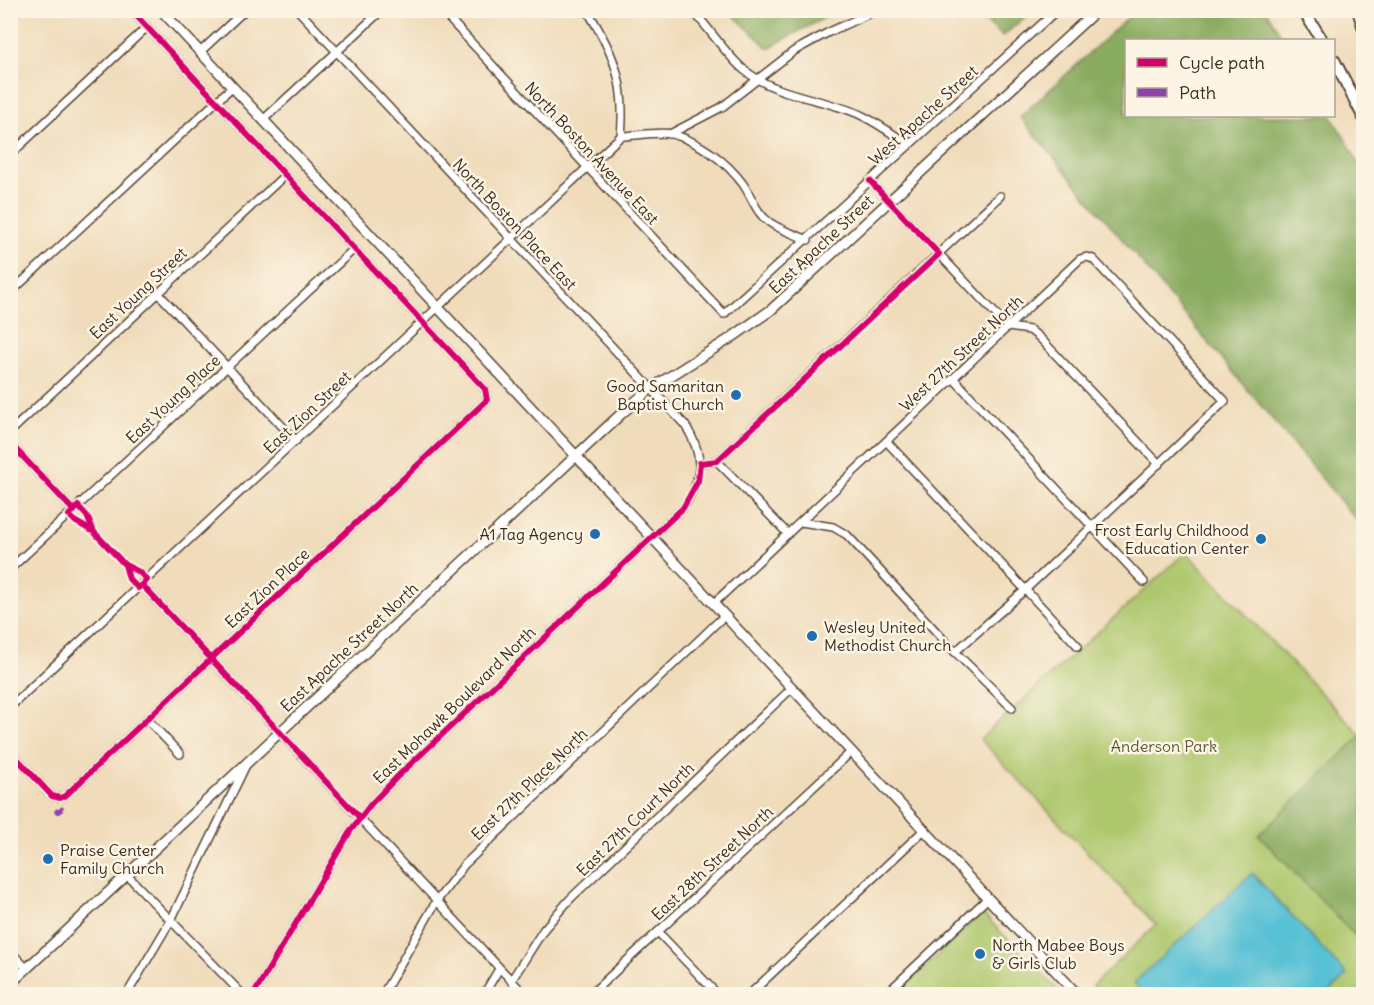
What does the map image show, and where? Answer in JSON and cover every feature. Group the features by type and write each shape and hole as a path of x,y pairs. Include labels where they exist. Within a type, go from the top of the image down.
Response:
{"highway":[{"path":"1303,10 1321,39"},
{"path":"1358,10 1364,29"},
{"path":"1335,62 1364,118"}],"main road":[{"path":"161,10 1077,994"},
{"name":"East Apache Street","path":"577,455 650,388 731,338 771,310 1097,10"},
{"name":"East Apache Street North","path":"10,984 577,455"}],"street":[{"path":"10,17 17,10"},
{"path":"131,10 422,322"},
{"path":"200,52 245,10"},
{"name":"North Boston Place East","path":"298,10 685,425 695,442 700,462"},
{"path":"264,120 382,10"},
{"name":"North Boston Avenue East","path":"441,10 724,314"},
{"path":"587,10 610,52 621,86 623,110 621,136 670,134 722,107 794,51 878,10"},
{"path":"692,10 744,69 758,79 794,95 855,113 874,122 909,145"},
{"name":"West Apache Street","path":"808,240 1057,10"},
{"path":"10,155 147,27"},
{"path":"10,293 232,87"},
{"path":"670,134 718,157 744,186 763,217 770,223 808,240"},
{"name":"East Zion Street","path":"10,707 621,136"},
{"name":"East Young Street","path":"10,432 285,175"},
{"path":"870,181 1008,327 1030,330 1040,338 1159,464 956,652"},
{"path":"700,462 717,461 1000,195"},
{"name":"East Apache Street","path":"724,314 808,240"},
{"name":"East Young Place","path":"10,569 354,249"},
{"name":"West 27th Street North","path":"713,604 1080,259 1087,257 1093,259 1225,401 1159,464"},
{"path":"158,293 296,441"},
{"name":"East Zion Place","path":"10,751 52,796 60,798 485,403 487,395 485,389 422,322"},
{"path":"954,379 1144,582"},
{"path":"886,442 1078,646"},
{"path":"10,443 74,511"},
{"path":"717,461 788,534"},
{"name":"East Mohawk Boulevard North","path":"254,994 360,818 398,776 683,508 698,482 700,462"},
{"path":"801,522 833,527 847,535 956,652 1012,708"},
{"path":"142,585 524,994"},
{"name":"East 27th Place North","path":"382,994 436,902 470,859 724,616"},
{"name":"East 27th Court North","path":"512,981 544,929 564,906 792,688"},
{"path":"147,719 180,754"},
{"name":"East 28th Street North","path":"591,994 850,752"},
{"path":"127,994 171,921 247,763"},
{"path":"750,994 924,830"},
{"path":"127,875 242,994"},
{"path":"886,994 988,898"},
{"path":"658,932 717,994"},
{"path":"10,951 27,969"},
{"path":"484,994 499,969"}],"green space":[{"path":"729,11 837,11 768,48"},
{"path":"973,11 1032,11 1003,36"},
{"path":"1135,11 1266,11 1284,39 1125,39 1125,117 1332,117 1349,145 1363,174 1363,528 1020,117"},
{"name":"Anderson Park","path":"1186,552 1362,736 1259,835 1363,944 1363,987 1355,994 1100,994 1092,986 1156,925 980,739"},
{"path":"1363,734 1363,944 1259,835"},
{"name":"North Mabee Boys & Girls Club","path":"982,913 1062,994 896,994"}],"water":[{"path":"1252,873 1347,975 1327,994 1145,994 1134,983"}],"marked path":[{"path":"55,810 58,812 62,809 64,812"}],"cycle path":[{"path":"10,751 52,796 60,798 65,796 487,400 485,389 131,10"},
{"path":"254,994 351,830 371,804 683,508 698,481 700,463 717,461 939,254 870,181"},
{"path":"10,443 74,511"},
{"path":"94,532 87,516 78,506 69,515 76,522 94,532 125,565 139,572 147,580 138,588 129,579 125,565"},
{"path":"142,585 360,818"}],"place":[{"name":"Good Samaritan Baptist Church","path":"736,395"},
{"name":"A1 Tag Agency","path":"595,534"},
{"name":"Frost Early Childhood Education Center","path":"1261,539"},
{"name":"Wesley United Methodist Church","path":"812,636"},
{"name":"Praise Center Family Church","path":"48,859"},
{"name":"North Mabee Boys & Girls Club","path":"980,954"}]}
